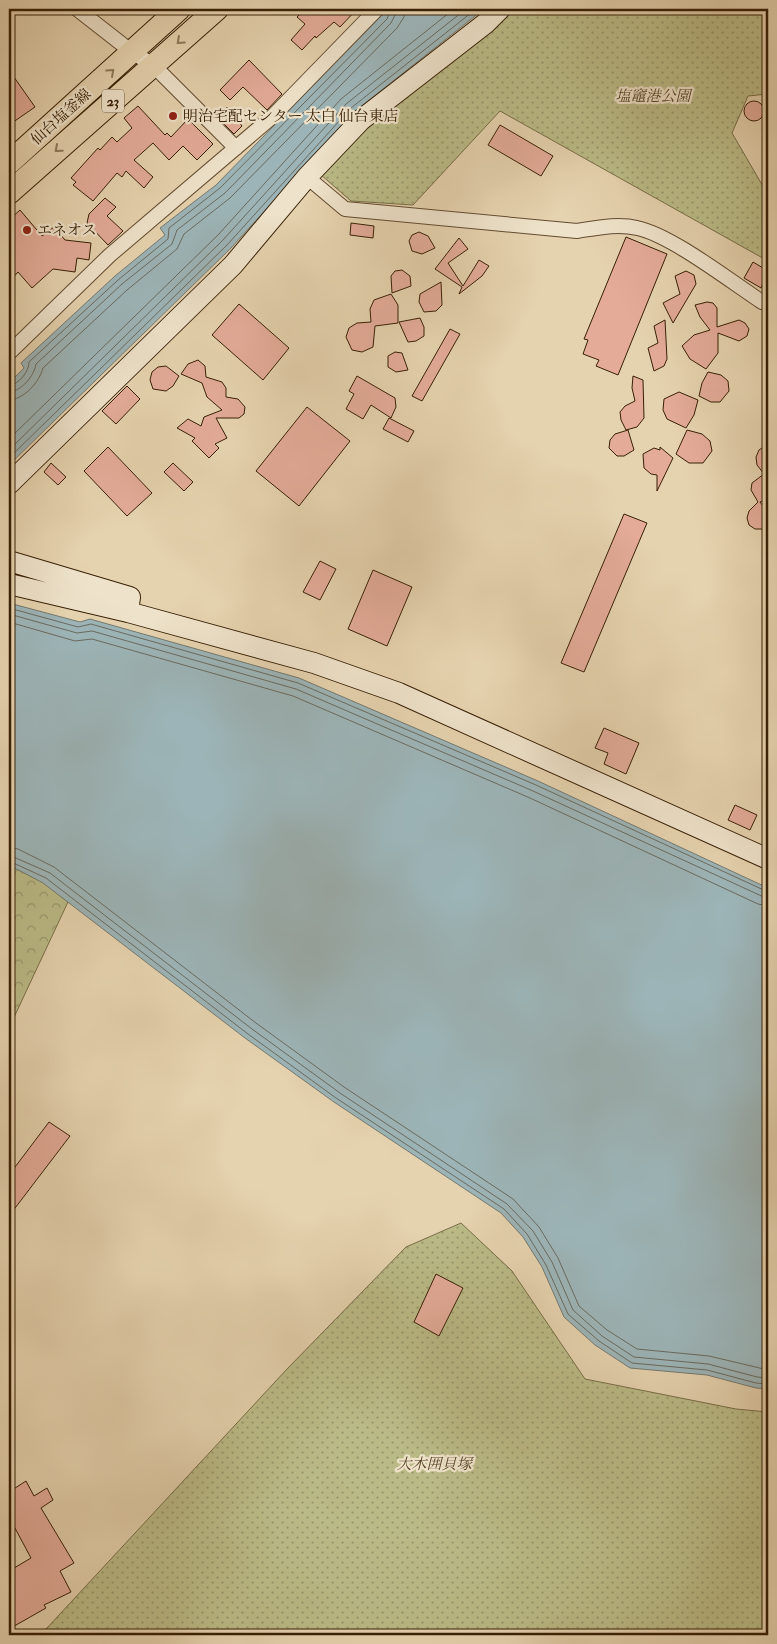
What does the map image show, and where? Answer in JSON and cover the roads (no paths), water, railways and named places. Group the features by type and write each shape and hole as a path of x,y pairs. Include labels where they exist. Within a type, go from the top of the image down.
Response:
{"main road":[{"name":"仙台塩釜線","path":"9,163 179,9"},
{"name":"仙台塩釜線","path":"9,193 217,9"}],"street":[{"path":"77,9 132,52 153,65 236,148"},
{"path":"9,353 110,254 272,117 377,9"},
{"path":"9,484 233,265 306,177 361,120 486,23 500,9"},
{"path":"306,177 345,209 576,231 614,226 638,228 666,239 762,302 768,303"},
{"path":"9,560 130,597 128,612"},
{"path":"9,584 128,612 314,663 399,693 768,859"}],"water":[{"path":"388,9 484,9 354,112 231,248 9,465 9,383 24,368 21,363 115,276 165,235 160,228 216,185"},
{"path":"9,603 80,622 90,619 299,678 538,781 768,888 768,1389 756,1388 707,1375 630,1368 595,1345 564,1317 542,1267 523,1237 501,1213 334,1102 245,1038 43,883 9,865"}],"place":[{"name":"明治宅配センター 太白 仙台東店","path":"173,116"},
{"name":"エネオス","path":"27,230"}],"park label":[{"name":"塩竈港公園","path":"653,96"},
{"name":"大木囲貝塚","path":"434,1464"}]}
